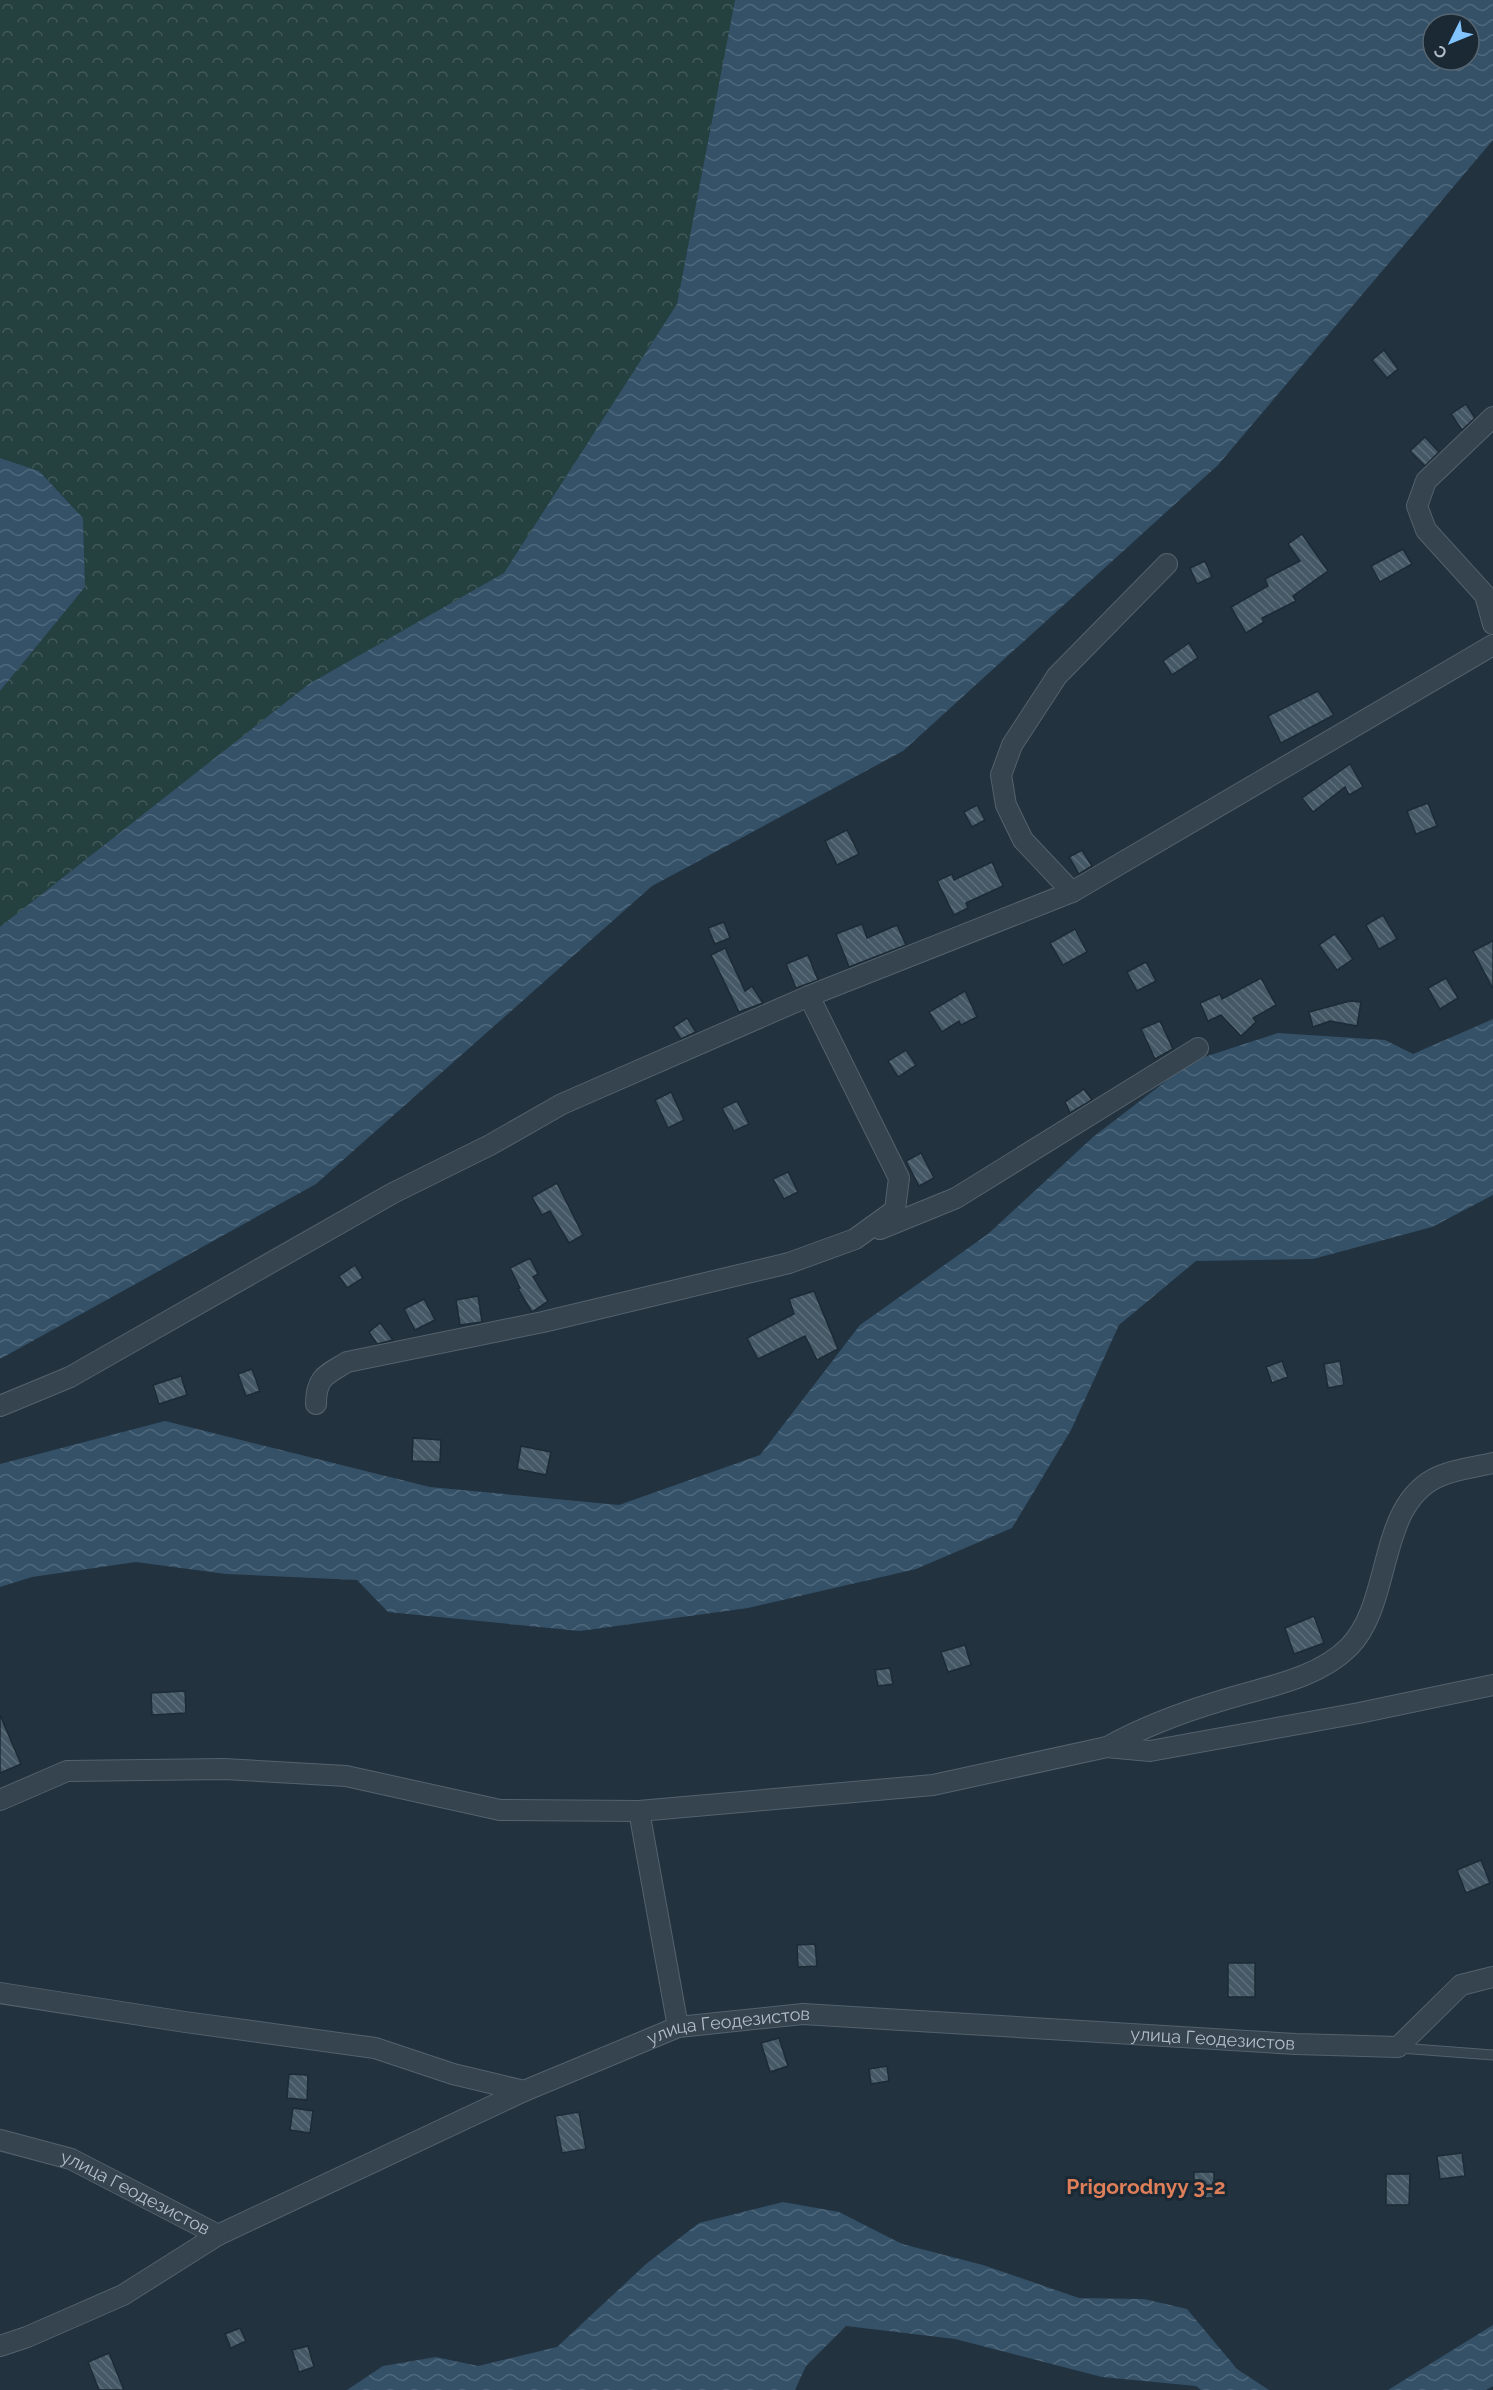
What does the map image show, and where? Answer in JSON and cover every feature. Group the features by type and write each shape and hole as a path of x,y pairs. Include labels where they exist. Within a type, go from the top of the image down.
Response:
{"street":[{"path":"1493,417 1426,482 1417,506 1426,530 1485,595 1493,624"},
{"path":"1072,892 1023,840 1006,805 1001,775 1012,745 1057,676 1167,564"},
{"path":"0,1406 69,1377 393,1193 490,1145 562,1104 809,996 1072,892 1493,645"},
{"path":"809,996 899,1178 895,1210 855,1239"},
{"path":"316,1404 316,1387 325,1375 347,1362 543,1322 767,1268 855,1239 956,1198 1198,1048"},
{"path":"0,1800 67,1771 224,1769 346,1776 500,1810 639,1811 933,1785 1107,1746 1145,1726 1321,1670 1350,1646 1372,1609 1400,1515 1415,1491 1440,1476 1493,1463"},
{"path":"1107,1746 1150,1751 1359,1713 1493,1685"},
{"path":"639,1811 678,2027"},
{"path":"1398,2047 1461,1985 1493,1977"},
{"path":"0,1993 185,2022 375,2048 453,2074 524,2091"},
{"name":"улица Геодезистов","path":"0,2139 71,2159 218,2235 524,2091 678,2027 803,2014 1296,2044 1398,2047"},
{"path":"0,2346 27,2337 123,2295 218,2235"}],"lane":[{"path":"1398,2047 1493,2055"}],"green space":[{"path":"0,0 736,0 677,304 594,555 0,943 0,691 85,587 83,518 39,471 0,458"}],"water":[{"path":"735,0 1493,0 1493,140 1218,465 903,751 652,886 316,1184 0,1359 0,927 309,684 504,573 677,304"},
{"path":"0,458 39,471 83,518 85,587 0,691"},
{"path":"1493,1019 1493,1195 1432,1227 1313,1259 1196,1261 1119,1325 1071,1430 1012,1528 916,1569 748,1608 580,1631 388,1612 357,1580 226,1574 136,1562 32,1577 0,1587 0,1464 165,1421 430,1487 619,1505 760,1455 860,1325 988,1234 1093,1137 1192,1061 1278,1033 1385,1040 1413,1054"},
{"path":"783,2202 839,2212 902,2244 983,2265 1079,2298 1144,2299 1187,2309 1237,2369 1269,2390 1201,2390 1196,2386 1102,2377 955,2339 846,2326 806,2366 795,2390 347,2390 383,2366 436,2357 478,2366 557,2347 646,2264 699,2223"},
{"path":"1493,2325 1493,2386 1486,2390 1388,2390"}],"building":[{"path":"1384,350 1398,369 1387,378 1372,360"},
{"path":"1466,404 1475,418 1462,430 1451,414"},
{"path":"1425,437 1439,452 1425,466 1410,451"},
{"path":"1302,534 1328,571 1293,596 1296,601 1262,618 1264,622 1246,633 1231,607 1268,586 1265,579 1300,561 1288,544"},
{"path":"1403,549 1412,564 1380,582 1371,566"},
{"path":"1205,561 1212,577 1197,584 1190,568"},
{"path":"1189,643 1198,658 1172,675 1163,661"},
{"path":"1318,691 1334,715 1281,743 1268,716"},
{"path":"1350,764 1363,787 1349,795 1345,787 1313,812 1302,798"},
{"path":"1428,803 1437,826 1416,834 1407,811"},
{"path":"977,805 985,820 972,827 964,812"},
{"path":"847,830 859,854 837,865 825,841"},
{"path":"1082,850 1092,866 1079,874 1069,857"},
{"path":"992,862 1003,886 966,903 968,908 954,915 937,881 952,874 954,880"},
{"path":"1383,915 1397,939 1379,949 1366,925"},
{"path":"724,922 730,938 715,944 708,928"},
{"path":"862,924 867,938 897,925 906,945 849,967 836,934"},
{"path":"1075,929 1087,952 1063,965 1050,943"},
{"path":"1335,934 1353,959 1337,970 1319,945"},
{"path":"1493,941 1493,989 1473,951"},
{"path":"725,948 745,991 752,986 763,1003 739,1012 711,955"},
{"path":"808,955 818,980 796,988 786,964"},
{"path":"1146,962 1156,981 1137,991 1127,972"},
{"path":"1261,978 1276,1005 1253,1018 1256,1022 1241,1036 1221,1015 1208,1021 1200,1003 1220,994 1222,999"},
{"path":"1446,978 1458,998 1440,1009 1428,988"},
{"path":"965,991 977,1017 961,1025 959,1021 942,1032 929,1012"},
{"path":"1350,1001 1361,1002 1357,1026 1330,1021 1313,1027 1309,1012"},
{"path":"687,1018 696,1032 681,1039 673,1027"},
{"path":"1160,1021 1173,1049 1155,1059 1141,1029"},
{"path":"906,1050 916,1065 898,1077 888,1061"},
{"path":"1084,1089 1092,1100 1070,1113 1065,1102"},
{"path":"671,1092 684,1120 668,1128 655,1100"},
{"path":"737,1101 749,1124 734,1131 722,1108"},
{"path":"921,1153 934,1178 919,1186 906,1161"},
{"path":"788,1172 798,1192 784,1199 773,1179"},
{"path":"557,1183 583,1235 569,1243 550,1211 542,1215 532,1197"},
{"path":"530,1258 538,1274 533,1277 548,1301 532,1312 518,1289 520,1288 510,1268"},
{"path":"355,1265 363,1278 347,1288 339,1276"},
{"path":"814,1291 838,1349 817,1360 805,1336 758,1359 747,1338 794,1314 789,1299"},
{"path":"478,1296 482,1322 460,1325 456,1300"},
{"path":"424,1299 435,1320 415,1330 404,1309"},
{"path":"380,1323 393,1340 377,1344 369,1332"},
{"path":"1282,1361 1288,1377 1272,1383 1266,1367"},
{"path":"1340,1361 1344,1385 1328,1388 1324,1364"},
{"path":"252,1369 260,1391 246,1396 238,1374"},
{"path":"181,1376 187,1395 159,1404 153,1385"},
{"path":"413,1438 441,1440 440,1462 412,1461"},
{"path":"521,1446 551,1452 546,1475 517,1469"},
{"path":"1314,1616 1324,1643 1294,1654 1285,1628"},
{"path":"965,1645 971,1665 948,1672 941,1652"},
{"path":"890,1668 893,1684 878,1686 875,1670"},
{"path":"185,1691 186,1713 152,1715 151,1693"},
{"path":"0,1715 21,1764 0,1773"},
{"path":"1481,1860 1490,1883 1466,1893 1457,1870"},
{"path":"815,1944 817,1966 798,1967 797,1945"},
{"path":"1228,1963 1255,1963 1255,1997 1228,1997"},
{"path":"779,2038 788,2066 770,2072 761,2043"},
{"path":"887,2066 889,2081 871,2084 869,2069"},
{"path":"289,2074 308,2075 307,2100 287,2098"},
{"path":"293,2108 313,2111 310,2133 290,2130"},
{"path":"579,2112 586,2149 562,2153 555,2116"},
{"path":"1462,2153 1465,2176 1440,2179 1437,2156"},
{"path":"1194,2172 1214,2172 1214,2198 1194,2198"},
{"path":"1386,2174 1410,2174 1409,2205 1386,2205"},
{"path":"240,2328 246,2341 231,2348 225,2334"},
{"path":"308,2346 314,2367 299,2372 292,2350"},
{"path":"109,2353 124,2390 99,2390 88,2362"}],"district":[{"name":"Prigorodnyy 3-2","path":"1146,2187"}]}
